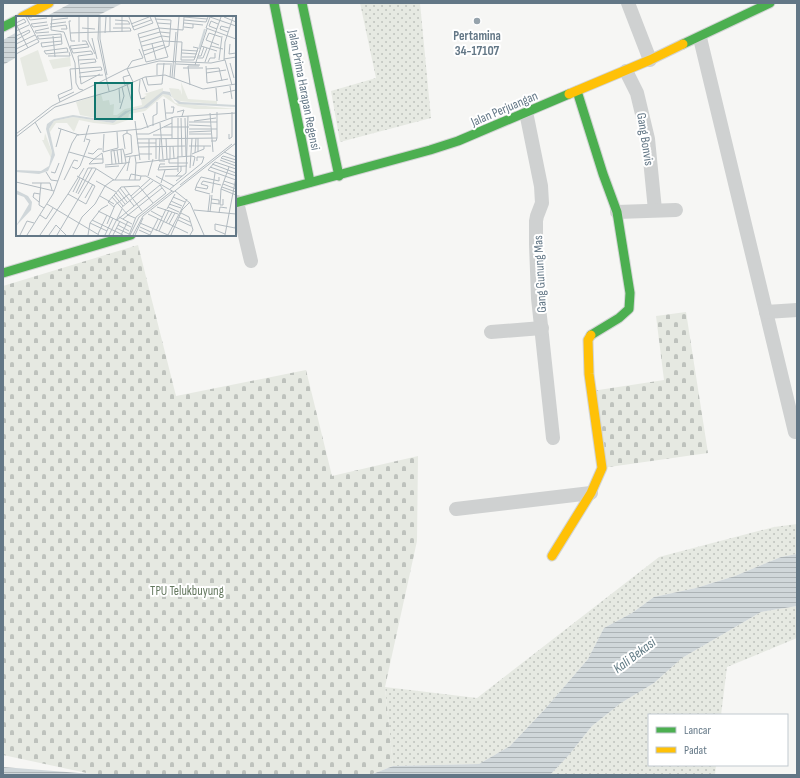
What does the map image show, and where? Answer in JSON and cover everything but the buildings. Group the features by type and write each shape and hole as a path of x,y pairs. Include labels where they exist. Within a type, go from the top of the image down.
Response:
{"street":[{"path":"24,16 49,3"},
{"name":"Jalan Prima Harapan Regensi","path":"274,3 310,182"},
{"name":"Jalan Prima Harapan Regensi","path":"302,3 339,176"},
{"path":"628,3 650,60"},
{"name":"Jalan Perjuangan","path":"236,203 310,182 339,176 458,142 700,38 746,9 770,3"},
{"path":"3,27 16,20"},
{"path":"700,38 795,432"},
{"name":"Gang Bonvis","path":"626,71 637,93 648,139 655,210"},
{"path":"552,556 591,494 602,468 589,374 588,340 591,334 619,318 629,309 630,293 617,212 603,174 586,114 577,91"},
{"name":"Gang Gunung Mas","path":"526,112 541,186 542,202 537,216 536,244 538,298 553,438"},
{"path":"236,203 251,261"},
{"path":"617,212 676,210"},
{"path":"3,273 128,236"},
{"path":"766,312 797,310"},
{"path":"491,332 542,328"},
{"path":"456,509 591,494"}],"green space":[{"path":"360,3 420,3 431,118 340,142 331,91 376,78"},
{"name":"TPU Telukbuyung","path":"138,245 176,396 306,370 332,476 418,456 417,541 385,687 393,766 370,775 96,775 3,755 3,286"},
{"path":"686,312 708,453 602,468 592,391 664,380 656,316"},
{"path":"797,524 797,554 781,557 735,576 696,588 654,597 632,613 604,628 588,659 545,709 510,746 479,764 393,766 385,687 477,698 659,557 774,527"},
{"path":"797,606 797,638 727,667 721,714 648,714 648,766 716,766 715,775 550,775 568,756 592,726 621,703 654,683 682,658 761,612"}],"water":[{"path":"71,3 123,3 97,16 47,16"},
{"path":"16,33 16,58 3,65 3,40"},
{"name":"Kali Bekasi","path":"797,554 797,606 761,612 682,658 654,683 621,703 592,726 568,756 550,775 370,775 393,766 479,764 510,746 545,709 588,659 604,628 632,613 654,597 696,588 735,576 781,557"},
{"path":"3,767 92,774 96,775 3,775"}],"traffic: fast":[{"path":"274,3 310,182"},
{"path":"302,3 339,176"},
{"path":"683,44 770,3"},
{"path":"3,27 16,20"},
{"path":"577,91 603,174 617,212 630,293 629,309 619,318 591,335"},
{"path":"236,203 458,141 569,94"},
{"path":"3,273 128,236"}],"traffic: slow":[{"path":"24,16 49,3"},
{"path":"569,94 650,60 683,44"},
{"path":"552,556 591,493 602,468 589,374 588,340 591,335"}],"place":[{"name":"Pertamina 34-17107","path":"477,21"}]}
